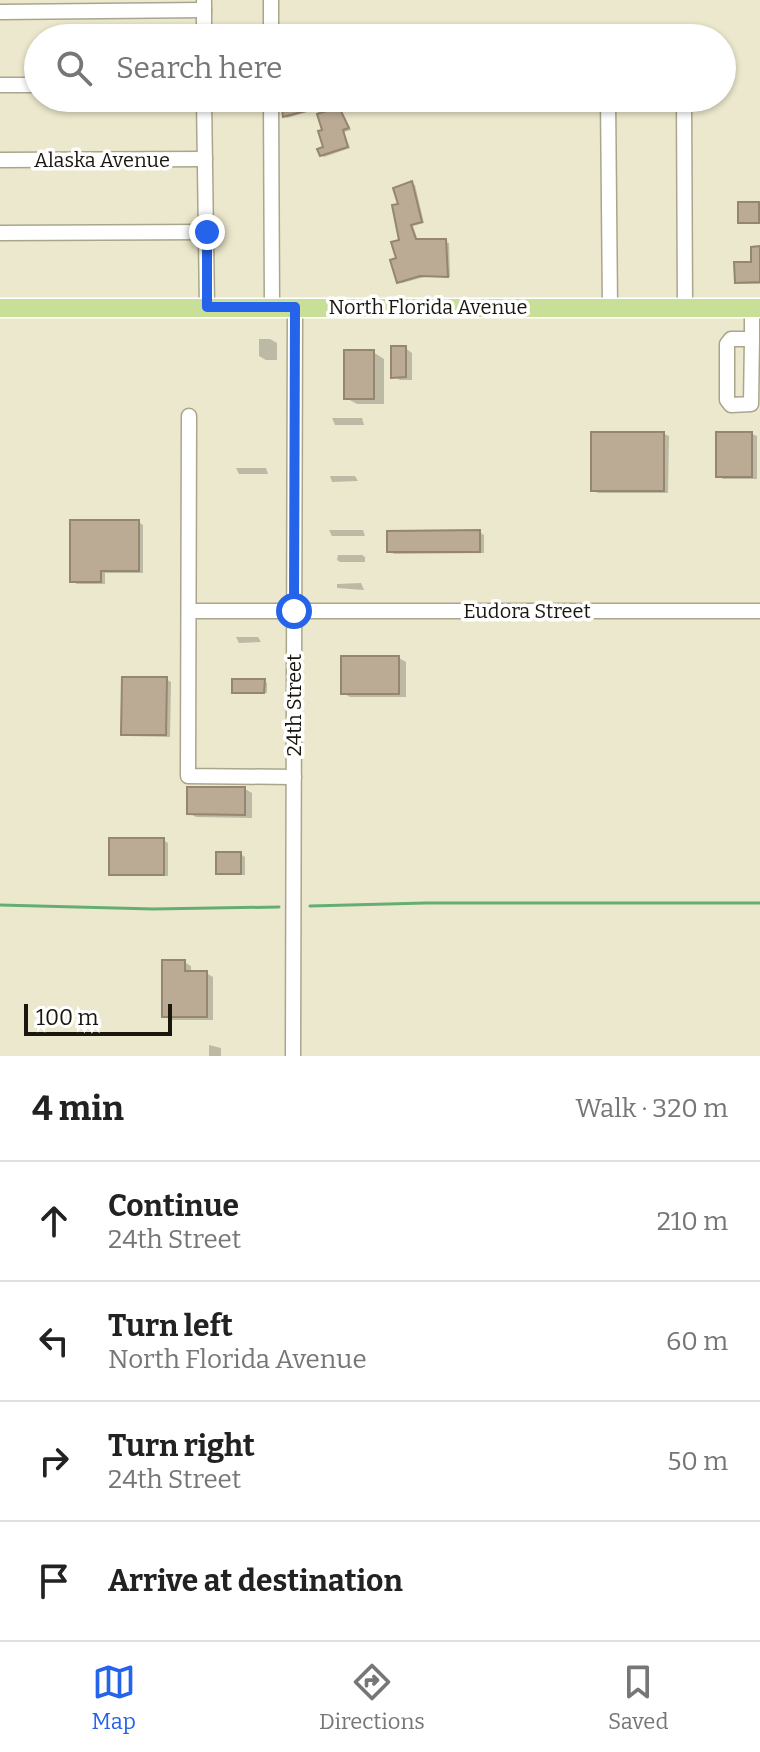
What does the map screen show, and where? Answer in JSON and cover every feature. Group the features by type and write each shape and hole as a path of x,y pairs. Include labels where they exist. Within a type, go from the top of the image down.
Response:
{"main road":[{"name":"North Florida Avenue","path":"0,308 756,308"}],"street":[{"path":"271,0 271,24"},
{"path":"0,12 204,5"},
{"path":"0,85 24,85"},
{"path":"204,112 207,307"},
{"path":"271,112 272,307"},
{"path":"608,112 610,308"},
{"path":"684,112 685,308"},
{"name":"Alaska Avenue","path":"0,160 205,159"},
{"path":"0,233 207,232"},
{"name":"24th Street","path":"293,1056 295,307"},
{"path":"752,339 731,339 727,344 727,400 731,405 751,404 756,308"},
{"path":"189,416 188,776 294,777"},
{"name":"Eudora Street","path":"189,611 760,611"}],"building":[{"path":"282,112 302,112 283,117"},
{"path":"341,112 349,128 343,130 348,147 320,156 317,149 323,147 318,131 322,130 317,114"},
{"path":"412,181 422,222 411,225 416,239 446,239 448,277 420,276 397,283 390,260 396,258 391,242 399,240 392,205 398,204 393,188"},
{"path":"738,202 759,202 759,223 738,223"},
{"path":"760,246 760,282 735,283 734,262 751,262 751,247"},
{"path":"391,346 406,346 406,377 391,378"},
{"path":"344,350 374,350 374,399 344,399"},
{"path":"591,432 664,432 664,491 591,491"},
{"path":"716,432 752,432 752,477 716,477"},
{"path":"70,520 139,520 139,571 101,571 101,582 70,582"},
{"path":"480,530 480,552 387,552 387,531"},
{"path":"341,656 399,656 399,694 341,694"},
{"path":"122,677 167,677 166,735 121,735"},
{"path":"232,679 265,679 264,693 232,693"},
{"path":"187,787 245,787 245,815 187,814"},
{"path":"109,838 164,838 164,875 109,875"},
{"path":"216,852 241,852 241,874 216,874"},
{"path":"162,960 185,960 185,971 207,971 207,1017 162,1017"}],"waterway":[{"path":"310,906 760,903"},
{"path":"0,905 153,909 279,907"}],"route":[{"path":"207,232 207,307 295,307 294,611"}]}
